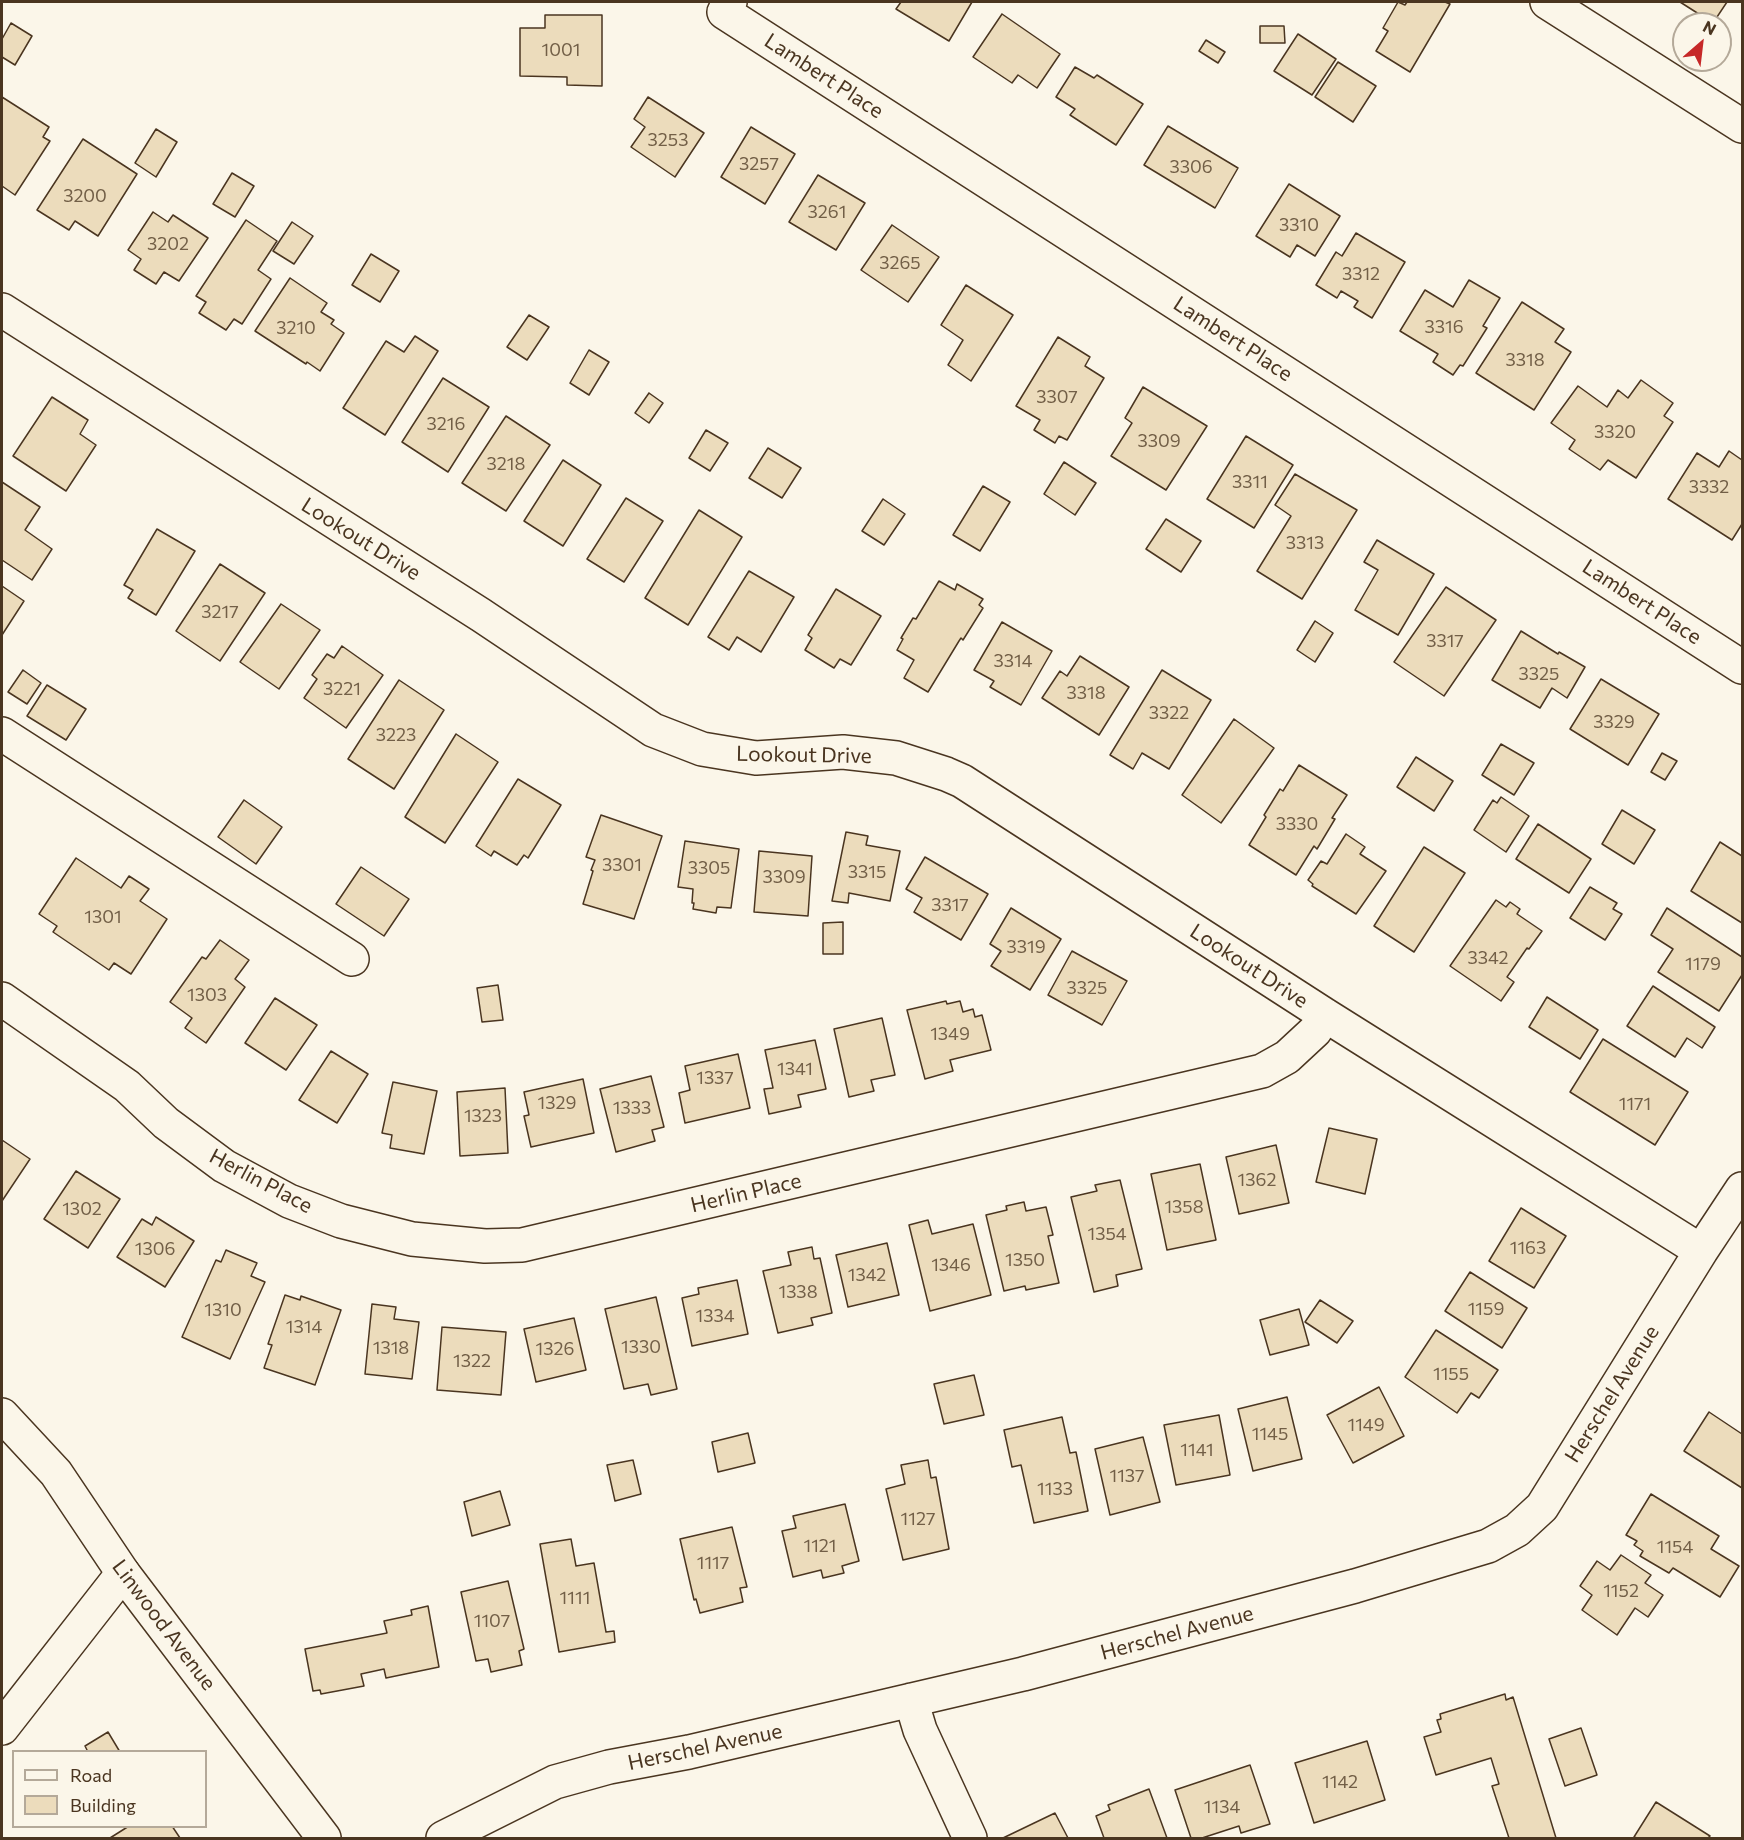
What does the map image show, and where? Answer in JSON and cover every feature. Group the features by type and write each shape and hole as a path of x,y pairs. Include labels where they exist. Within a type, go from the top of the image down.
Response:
{"street":[{"path":"1547,2 1743,126"},
{"name":"Lambert Place","path":"727,7 1743,667"},
{"name":"Lookout Drive","path":"2,310 481,615 653,730 702,749 756,758 843,752 896,758 946,774 972,788 1325,1015 1701,1251"},
{"path":"2,734 352,959"},
{"name":"Herlin Place","path":"2,999 127,1086 166,1123 224,1166 289,1201 340,1221 412,1239 485,1246 522,1245 1262,1071 1287,1057 1315,1031 1325,1015"},
{"name":"Herschel Avenue","path":"443,1839 555,1782 609,1767 690,1752 1023,1674 1355,1586 1488,1546 1517,1530 1542,1507 1701,1251 1743,1189"},
{"name":"Linwood Avenue","path":"2,1415 56,1473 123,1573 324,1839"},
{"path":"2,1728 123,1573"},
{"path":"911,1700 920,1730 970,1839"}],"building":[{"path":"901,2 972,2 949,41 896,9"},
{"path":"1398,2 1405,5 1407,2 1450,4 1410,72 1376,51 1388,31 1383,28"},
{"path":"1680,2 1727,2 1720,12 1696,12"},
{"path":"1002,14 1060,54 1037,88 1018,75 1012,83 973,57"},
{"path":"545,15 602,15 602,86 567,85 567,77 520,76 520,28 545,28"},
{"path":"11,23 32,36 15,65 2,57 2,39"},
{"path":"1260,26 1284,26 1285,43 1260,43"},
{"path":"1298,34 1336,59 1312,95 1274,71"},
{"path":"1206,40 1225,52 1218,63 1199,51"},
{"path":"1338,62 1376,86 1353,122 1315,97"},
{"path":"1075,67 1094,78 1097,75 1143,104 1116,145 1070,115 1075,109 1056,97"},
{"path":"2,97 49,127 43,137 50,141 15,195 2,186"},
{"path":"648,97 704,133 675,177 631,147 645,127 634,119"},
{"path":"1168,126 1238,168 1215,208 1144,165"},
{"path":"751,127 795,154 765,204 721,177"},
{"path":"156,129 177,142 156,177 135,163"},
{"path":"83,139 137,174 98,236 75,221 69,230 37,210"},
{"path":"232,173 254,186 235,217 213,204"},
{"path":"818,175 865,203 836,250 789,222"},
{"path":"1289,184 1340,216 1315,256 1297,245 1290,257 1256,236"},
{"path":"153,212 168,222 173,215 208,238 179,281 164,272 156,284 134,270 141,259 128,250"},
{"path":"246,220 277,241 258,270 271,279 242,324 234,319 226,330 199,313 206,302 196,296"},
{"path":"292,222 313,236 294,264 273,251"},
{"path":"892,225 939,257 908,302 861,270"},
{"path":"1356,233 1405,262 1372,318 1354,307 1358,301 1341,291 1337,298 1316,285 1336,252 1342,256"},
{"path":"371,254 399,271 380,302 352,285"},
{"path":"290,278 327,303 321,312 334,320 331,324 344,333 320,371 255,331"},
{"path":"1469,280 1500,298 1483,326 1487,328 1463,366 1460,365 1453,375 1433,362 1438,354 1400,331 1425,290 1453,307"},
{"path":"966,285 1013,315 971,381 948,365 963,340 941,325"},
{"path":"1522,302 1564,329 1555,342 1571,352 1534,410 1476,373"},
{"path":"529,315 549,327 527,360 507,347"},
{"path":"415,336 438,351 385,435 343,408 386,341 404,352"},
{"path":"1058,337 1090,357 1085,366 1104,378 1067,440 1059,436 1055,443 1034,430 1040,420 1016,406"},
{"path":"589,350 609,362 589,395 570,383"},
{"path":"443,378 489,407 448,472 402,442"},
{"path":"1641,380 1673,403 1664,416 1673,422 1636,478 1608,460 1600,470 1569,449 1575,440 1551,423 1578,386 1607,407 1618,390 1628,398"},
{"path":"1143,387 1207,426 1166,490 1111,456 1132,423 1125,418"},
{"path":"649,393 663,403 649,423 635,413"},
{"path":"52,397 88,420 80,434 96,445 66,491 13,456"},
{"path":"506,416 550,445 506,511 462,483"},
{"path":"706,430 728,443 710,471 689,458"},
{"path":"1246,436 1293,465 1254,528 1207,499"},
{"path":"768,448 801,468 782,498 749,478"},
{"path":"1729,451 1742,460 1742,524 1732,540 1668,499 1697,453 1719,467"},
{"path":"563,460 601,485 563,546 524,521"},
{"path":"1064,462 1096,483 1075,515 1044,494"},
{"path":"1295,474 1357,510 1302,599 1257,571 1291,516 1275,505"},
{"path":"2,482 40,507 25,530 52,549 32,580 2,560"},
{"path":"983,486 1010,502 980,551 953,535"},
{"path":"626,498 663,521 624,582 587,559"},
{"path":"883,499 905,514 884,545 862,531"},
{"path":"699,510 742,537 688,625 645,598"},
{"path":"1166,519 1201,541 1181,572 1146,549"},
{"path":"157,529 195,551 156,615 128,598 133,590 124,585"},
{"path":"1377,540 1434,574 1398,635 1355,610 1378,570 1364,562"},
{"path":"220,564 265,593 220,661 176,631"},
{"path":"749,571 794,597 761,652 737,637 729,650 708,637"},
{"path":"939,581 955,590 957,584 983,599 979,605 983,608 963,640 961,638 959,641 928,692 904,678 914,660 897,650 913,618 916,619"},
{"path":"2,586 24,601 2,635"},
{"path":"1446,587 1496,620 1444,696 1394,662"},
{"path":"836,589 881,616 851,665 840,659 834,668 805,650 812,638 808,635"},
{"path":"281,604 320,630 279,689 240,662"},
{"path":"1315,621 1333,633 1315,662 1297,650"},
{"path":"1002,622 1052,651 1021,705 990,687 994,681 974,670"},
{"path":"1521,631 1558,654 1559,652 1585,667 1567,698 1552,688 1540,708 1492,680"},
{"path":"342,646 383,675 346,728 304,698 317,679 312,675 327,654 334,658"},
{"path":"1080,656 1129,687 1099,735 1042,698 1060,671 1067,676"},
{"path":"23,670 41,683 27,704 8,692"},
{"path":"1162,670 1211,700 1169,769 1142,753 1133,769 1110,755"},
{"path":"1601,679 1659,714 1628,765 1570,729"},
{"path":"399,680 444,710 394,789 348,759"},
{"path":"47,685 86,709 66,740 27,716"},
{"path":"1234,719 1274,748 1221,823 1182,795"},
{"path":"456,734 498,762 445,843 405,817"},
{"path":"1501,744 1534,763 1514,795 1482,775"},
{"path":"1662,753 1677,761 1665,780 1651,772"},
{"path":"1416,757 1453,781 1434,811 1397,787"},
{"path":"1299,765 1347,795 1332,818 1335,819 1317,849 1314,846 1296,875 1249,845 1280,789 1283,791"},
{"path":"518,779 561,805 528,858 524,855 517,865 494,851 491,856 476,846"},
{"path":"1501,797 1529,816 1506,852 1474,830 1493,800 1497,803"},
{"path":"244,800 282,827 256,864 218,837"},
{"path":"1622,810 1655,830 1634,864 1602,844"},
{"path":"601,815 662,836 634,919 583,904 595,860 586,857"},
{"path":"1538,824 1591,859 1569,893 1516,859"},
{"path":"846,832 868,836 866,845 900,851 890,901 849,893 848,903 832,901"},
{"path":"1346,834 1365,847 1360,854 1386,871 1356,914 1312,886 1313,884 1308,880 1321,861 1327,864"},
{"path":"685,841 739,849 731,908 717,907 716,913 693,909 693,889 678,887"},
{"path":"1720,842 1742,856 1742,923 1691,891"},
{"path":"1424,847 1465,873 1414,952 1374,926"},
{"path":"759,851 812,856 808,916 754,912"},
{"path":"925,857 988,894 961,940 914,912 922,898 906,889"},
{"path":"76,858 121,888 129,876 149,889 140,901 167,919 131,974 114,963 109,970 53,932 57,926 39,914"},
{"path":"361,867 409,899 384,936 336,904"},
{"path":"1590,887 1617,903 1613,909 1622,914 1605,940 1570,918"},
{"path":"1496,900 1506,907 1510,902 1520,909 1517,914 1542,931 1507,977 1514,982 1501,1001 1450,966"},
{"path":"1011,908 1061,939 1030,990 991,966 1001,951 990,944"},
{"path":"1667,908 1742,957 1742,975 1719,1011 1658,972 1673,949 1651,935"},
{"path":"843,922 843,954 823,954 823,923"},
{"path":"220,940 249,960 235,979 245,987 206,1043 185,1028 192,1018 170,1002 202,957 206,959"},
{"path":"1072,951 1127,981 1102,1025 1048,995"},
{"path":"498,985 503,1020 482,1022 477,988"},
{"path":"1653,986 1715,1027 1702,1048 1687,1038 1675,1057 1627,1026"},
{"path":"1547,997 1598,1030 1580,1059 1529,1027"},
{"path":"275,998 317,1025 286,1070 245,1043"},
{"path":"946,1001 947,1004 960,1001 963,1012 973,1009 975,1017 982,1015 991,1050 950,1060 953,1071 925,1079 907,1010"},
{"path":"882,1018 895,1075 871,1080 874,1091 849,1097 834,1029"},
{"path":"1603,1039 1688,1092 1655,1145 1570,1092"},
{"path":"815,1040 826,1089 798,1095 801,1107 769,1114 764,1089 773,1088 765,1050"},
{"path":"331,1051 368,1074 337,1123 299,1100"},
{"path":"738,1054 750,1108 685,1123 679,1093 690,1090 685,1066"},
{"path":"651,1076 664,1127 652,1130 655,1141 616,1152 600,1089"},
{"path":"583,1079 594,1133 531,1147 524,1116 529,1115 524,1092"},
{"path":"393,1082 437,1091 424,1154 390,1148 392,1135 382,1133"},
{"path":"505,1088 508,1153 460,1156 457,1092"},
{"path":"1329,1128 1377,1139 1365,1194 1316,1182"},
{"path":"2,1140 30,1159 2,1201"},
{"path":"1276,1145 1289,1203 1239,1214 1226,1157"},
{"path":"1200,1164 1216,1240 1167,1250 1151,1174"},
{"path":"76,1171 120,1199 88,1248 44,1219"},
{"path":"1120,1180 1142,1269 1116,1275 1118,1286 1094,1292 1071,1197 1097,1191 1095,1185"},
{"path":"1024,1202 1026,1211 1046,1207 1053,1235 1048,1236 1059,1283 1026,1290 1025,1286 1004,1291 986,1215 1007,1210 1006,1206"},
{"path":"1521,1208 1566,1236 1534,1288 1489,1261"},
{"path":"156,1217 194,1241 165,1287 117,1257 142,1219 152,1225"},
{"path":"928,1220 932,1234 973,1224 991,1295 930,1311 909,1225"},
{"path":"887,1243 899,1295 848,1307 836,1255"},
{"path":"812,1247 814,1259 820,1258 832,1313 811,1318 813,1325 778,1333 763,1271 791,1265 788,1252"},
{"path":"226,1250 257,1263 251,1276 265,1282 230,1359 182,1337 216,1260 221,1262"},
{"path":"1470,1272 1527,1308 1502,1348 1445,1311"},
{"path":"737,1280 748,1334 692,1346 682,1298 699,1294 698,1288"},
{"path":"285,1295 300,1300 301,1296 341,1310 315,1385 264,1368 272,1345 268,1344"},
{"path":"656,1297 677,1389 651,1395 648,1384 624,1389 605,1309"},
{"path":"1320,1300 1353,1321 1337,1343 1305,1322"},
{"path":"372,1304 396,1307 394,1319 419,1322 412,1379 365,1374"},
{"path":"1299,1309 1309,1345 1270,1355 1260,1320"},
{"path":"574,1318 586,1370 536,1382 524,1329"},
{"path":"442,1327 506,1332 501,1395 437,1390"},
{"path":"1436,1330 1498,1370 1479,1398 1471,1393 1457,1413 1405,1377"},
{"path":"974,1375 984,1415 944,1424 934,1384"},
{"path":"1379,1387 1404,1436 1353,1463 1327,1415"},
{"path":"1287,1397 1302,1459 1253,1471 1238,1409"},
{"path":"1709,1412 1742,1434 1742,1488 1684,1451"},
{"path":"1219,1415 1230,1475 1176,1485 1164,1425"},
{"path":"1062,1417 1070,1453 1076,1452 1088,1511 1034,1523 1021,1465 1012,1467 1004,1430"},
{"path":"748,1433 755,1463 718,1472 712,1442"},
{"path":"1143,1437 1160,1502 1110,1515 1095,1449"},
{"path":"633,1460 641,1494 615,1501 607,1465"},
{"path":"928,1460 931,1478 936,1477 949,1549 903,1560 886,1489 905,1484 901,1465"},
{"path":"500,1491 510,1525 472,1536 464,1502"},
{"path":"1651,1494 1719,1536 1711,1549 1739,1566 1720,1597 1673,1568 1669,1573 1640,1556 1643,1551 1634,1545 1637,1541 1626,1535"},
{"path":"845,1504 859,1561 842,1566 844,1573 823,1578 821,1570 793,1577 782,1531 796,1528 793,1516"},
{"path":"732,1527 747,1587 740,1588 743,1602 700,1613 696,1599 694,1600 680,1539"},
{"path":"571,1539 576,1566 594,1563 606,1632 614,1631 615,1642 559,1652 540,1544"},
{"path":"1621,1555 1651,1575 1645,1583 1663,1595 1648,1617 1635,1608 1617,1635 1582,1610 1592,1595 1580,1586 1597,1561 1610,1570"},
{"path":"508,1581 524,1649 519,1651 522,1665 491,1672 488,1659 476,1661 461,1592"},
{"path":"428,1606 439,1667 386,1678 384,1669 361,1674 364,1686 321,1694 320,1690 313,1691 305,1649 387,1633 384,1621 412,1615 411,1610"},
{"path":"1505,1694 1506,1700 1513,1697 1556,1838 1509,1838 1492,1786 1499,1784 1491,1758 1436,1775 1424,1737 1441,1732 1437,1720 1441,1719 1440,1714"},
{"path":"1581,1728 1597,1775 1565,1786 1549,1739"},
{"path":"108,1732 119,1750 87,1750 85,1746"},
{"path":"1367,1741 1385,1800 1314,1823 1295,1763"},
{"path":"1250,1765 1270,1824 1241,1833 1239,1826 1202,1838 1191,1838 1175,1790"},
{"path":"1149,1789 1167,1838 1104,1838 1096,1816 1110,1810 1108,1805"},
{"path":"1656,1802 1710,1836 1708,1838 1634,1837"},
{"path":"1055,1813 1068,1838 1003,1838"},
{"path":"126,1828 173,1828 180,1838 110,1838"}]}
